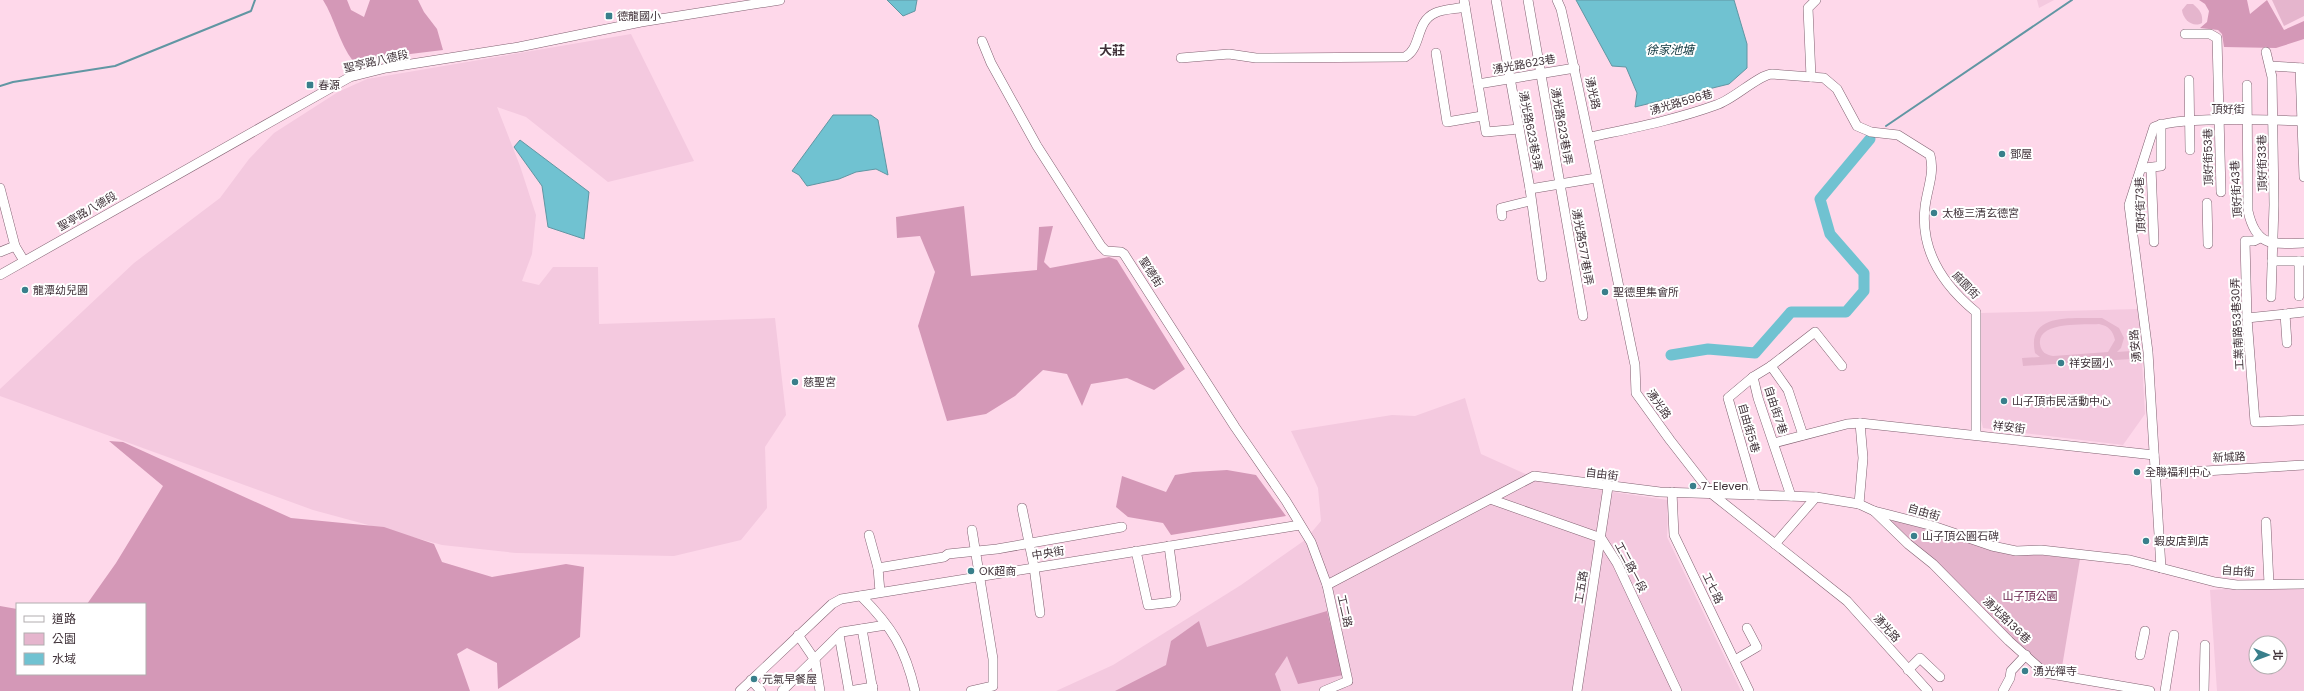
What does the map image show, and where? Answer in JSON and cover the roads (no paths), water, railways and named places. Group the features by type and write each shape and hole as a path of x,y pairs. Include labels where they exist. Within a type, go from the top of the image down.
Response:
{"street":[{"name":"聖亭路八德段","path":"0,275 350,77 386,68 519,47 641,22 780,0"},
{"name":"湧光路623巷3弄","path":"1496,0 1530,189 1530,201 1542,277"},
{"name":"湧光路623巷1弄","path":"1528,0 1560,182"},
{"name":"湧光路","path":"1557,0 1575,68 1590,137 1596,178 1635,365 1636,393 1712,494 1847,601 1928,691"},
{"path":"1811,77 1808,8 1816,0"},
{"path":"1181,58 1229,54 1256,58 1405,57 1414,50 1422,24 1434,13 1460,4 1478,84 1482,116 1486,132 1519,129"},
{"name":"頂好街53巷","path":"2184,34 2210,34 2217,38 2221,192"},
{"name":"聖德街","path":"982,42 991,64 1038,146 1101,246 1106,251 1121,252 1124,254 1300,525"},
{"name":"頂好街33巷","path":"2266,52 2270,66 2273,121 2274,205 2271,298"},
{"path":"1436,53 1447,122 1482,116"},
{"path":"2270,66 2302,68 2304,177"},
{"name":"湧光路623巷","path":"1478,84 1575,68"},
{"name":"湧光路596巷","path":"1590,137 1678,117 1718,105 1751,86 1765,75 1811,77 1824,78 1837,89 1857,126 1870,132 1898,135 1930,155"},
{"path":"2189,80 2191,122 2190,150"},
{"name":"頂好街43巷","path":"2247,85 2246,121 2248,211 2251,227 2260,238"},
{"name":"頂好街","path":"2157,125 2219,121 2303,121"},
{"name":"湧安路","path":"2157,125 2146,168 2129,205 2148,352 2161,568"},
{"name":"頂好街73巷","path":"2154,242 2146,168 2161,166 2157,125"},
{"name":"麻園街","path":"1930,155 1930,187 1925,205 1923,229 1943,279 1956,295 1976,312 1976,435"},
{"path":"1530,189 1560,182 1596,178"},
{"name":"湧光路577巷1弄","path":"1560,182 1583,316"},
{"path":"0,188 2,206 15,246 24,261"},
{"path":"1502,216 1501,208 1530,201"},
{"path":"2207,203 2208,244"},
{"path":"2260,238 2273,244 2304,243"},
{"name":"工業南路53巷30弄","path":"2260,238 2254,241 2245,241 2247,318 2255,422 2304,420"},
{"path":"0,252 15,246"},
{"path":"2272,261 2302,261 2299,296"},
{"path":"2247,318 2304,312"},
{"path":"2285,314 2287,343"},
{"name":"自由街7巷","path":"1791,496 1758,398 1753,377 1771,366 1816,332 1842,366"},
{"path":"1771,366 1788,390 1804,435"},
{"name":"自由街5巷","path":"1753,377 1728,398 1756,495"},
{"path":"1859,504 1863,458 1860,423"},
{"name":"祥安街","path":"1774,443 1847,424 1860,423 2154,455"},
{"name":"新城路","path":"2155,474 2304,464"},
{"name":"自由街","path":"1493,500 1534,476 1608,487 1672,492 1816,497 1859,504 1874,512 1933,526 1992,546 2016,551 2041,550 2130,560 2215,582 2237,585 2304,584"},
{"name":"工五路","path":"1577,691 1608,487"},
{"name":"工七路","path":"1672,492 1674,535 1749,691"},
{"path":"1775,544 1816,497"},
{"path":"1327,585 1493,500"},
{"name":"工二路一段","path":"1493,500 1601,538 1617,563 1677,691"},
{"path":"1022,508 1034,567 1040,613"},
{"name":"湧光路136巷","path":"1874,512 1908,544 1933,564 2045,673 2150,691"},
{"path":"2266,522 2269,584"},
{"name":"中央街","path":"740,691 832,604 841,599 1300,525"},
{"name":"工二路","path":"1300,525 1311,542 1327,585 1348,680 1324,691"},
{"path":"878,568 944,557 948,554 975,552 1029,544 1122,526"},
{"path":"971,691 993,686 993,659 972,530"},
{"path":"869,535 878,568 880,592"},
{"path":"1136,551 1148,606 1173,602 1176,598 1169,546"},
{"path":"860,596 886,625 906,656 915,691"},
{"path":"782,691 842,632 886,625"},
{"path":"1735,660 1757,647 1747,628"},
{"path":"839,635 849,691 873,689 862,629"},
{"path":"2140,655 2145,631"},
{"path":"798,635 815,660 820,691"},
{"path":"2166,691 2174,635"},
{"path":"2204,691 2205,645"},
{"path":"2003,691 2010,678 2011,671 2026,655"},
{"path":"1908,670 1920,658 1940,677"},
{"path":"751,680 761,691"}],"water":[{"path":"887,0 917,0 915,11 903,16"},
{"name":"徐家池塘","path":"1576,0 1734,0 1747,44 1747,68 1729,84 1635,107 1637,93 1626,67 1612,66"},
{"path":"833,115 871,115 878,120 888,175 876,169 856,172 839,179 807,186 799,175 792,171"},
{"path":"520,140 589,192 584,239 548,227 542,186 514,147"}],"waterway":[{"path":"0,86 13,82 115,66 251,11 255,0"},
{"path":"1886,126 2072,0"},
{"path":"1671,355 1708,349 1755,353 1791,312 1846,312 1864,291 1864,273 1830,234 1820,199 1870,139"}],"place":[{"name":"德龍國小","path":"609,16"},
{"name":"春源","path":"310,85"},
{"name":"鄧屋","path":"2002,154"},
{"name":"太極三清玄德宮","path":"1934,213"},
{"name":"龍潭幼兒園","path":"25,290"},
{"name":"聖德里集會所","path":"1605,292"},
{"name":"祥安國小","path":"2061,363"},
{"name":"慈聖宮","path":"795,382"},
{"name":"山子頂市民活動中心","path":"2004,401"},
{"name":"全聯福利中心","path":"2137,472"},
{"name":"7-Eleven","path":"1693,486"},
{"name":"山子頂公園石碑","path":"1914,536"},
{"name":"蝦皮店到店","path":"2146,541"},
{"name":"OK超商","path":"971,571"},
{"name":"湧光禪寺","path":"2025,671"},
{"name":"元氣早餐屋","path":"754,679"}],"district":[{"name":"大莊","path":"1112,50"}],"park label":[{"name":"山子頂公園","path":"2030,596"}]}
